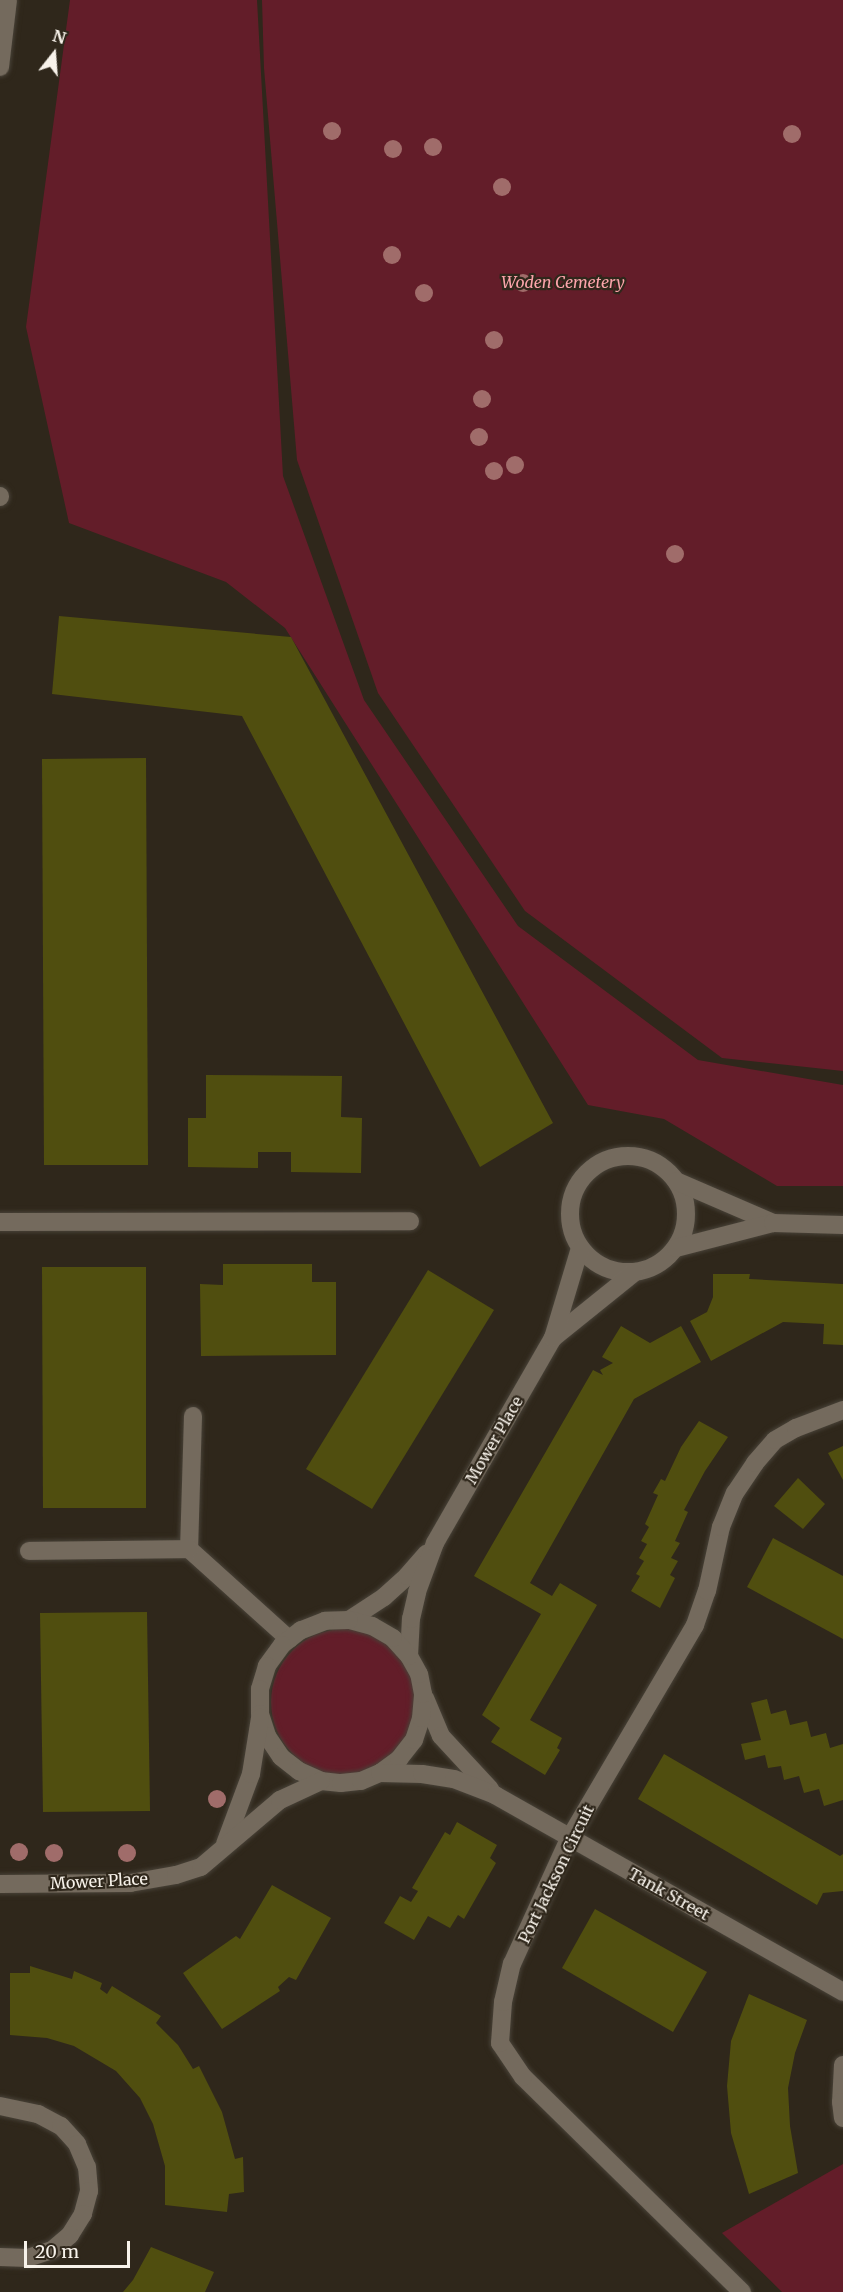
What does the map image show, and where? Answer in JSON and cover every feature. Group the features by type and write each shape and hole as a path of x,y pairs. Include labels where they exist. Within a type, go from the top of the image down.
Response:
{"street":[{"path":"0,67 9,0"},
{"path":"676,1248 684,1232 687,1214 684,1197 676,1181 664,1168 648,1159 629,1156 611,1158 595,1166 582,1179 573,1195 570,1213 572,1231 580,1248 604,1267 635,1272 651,1268 676,1248 773,1223 843,1225"},
{"path":"676,1181 773,1223"},
{"path":"0,1222 410,1221"},
{"name":"Mower Place","path":"410,1656 411,1619 417,1592 435,1543 553,1338 580,1248"},
{"name":"Mower Place","path":"553,1338 635,1272"},
{"name":"Port Jackson Circuit","path":"742,2292 523,2077 500,2043 503,2002 512,1964 569,1839 695,1625 708,1591 721,1527 735,1492 755,1463 776,1440 796,1428 843,1410"},
{"path":"189,1549 193,1416"},
{"name":"Mower Place","path":"349,1620 384,1597 407,1576 435,1543"},
{"path":"29,1551 189,1549 289,1640"},
{"path":"349,1620 372,1626 393,1638 410,1656 423,1694 422,1718 414,1740 399,1759 380,1773 351,1782 321,1781 299,1771 281,1756 267,1736 260,1714 260,1689 267,1666 282,1645 289,1640 301,1630 325,1621 349,1620"},
{"name":"Tank Street","path":"423,1694 441,1736 495,1795"},
{"name":"Mower Place","path":"225,1845 251,1773 260,1714"},
{"name":"Tank Street","path":"380,1773 422,1774 454,1779 495,1795 569,1839 843,1992"},
{"name":"Mower Place","path":"0,1884 130,1883 176,1875 201,1867 280,1800 321,1781"},
{"path":"843,2065 843,2118"},
{"path":"0,2106 38,2114 61,2126 77,2144 87,2167 89,2191 83,2214 70,2235 52,2250 28,2258 0,2257"}],"green space":[{"path":"70,0 257,0 283,476 364,700 518,926 698,1060 843,1085 843,1186 777,1186 664,1119 588,1105 285,628 226,582 69,523 26,327"},
{"name":"Woden Cemetery","path":"262,0 843,0 843,1071 722,1058 525,911 378,693 297,460 264,68"},
{"path":"344,1629 372,1634 396,1650 412,1674 417,1702 412,1730 396,1754 372,1770 344,1775 316,1770 292,1754 276,1730 271,1702 276,1674 292,1650 316,1634"},
{"path":"843,2164 843,2292 782,2292 722,2233"}],"building":[{"path":"59,616 291,637 553,1123 480,1167 242,716 52,694"},
{"path":"146,758 148,1165 44,1165 42,759"},
{"path":"206,1075 342,1076 341,1117 362,1118 361,1173 291,1172 291,1152 258,1152 258,1168 188,1167 188,1118 206,1118"},
{"path":"223,1264 312,1264 312,1282 336,1282 336,1355 201,1356 200,1284 223,1285"},
{"path":"42,1267 146,1267 146,1508 43,1508"},
{"path":"428,1270 494,1310 372,1509 306,1469"},
{"path":"713,1274 750,1274 749,1279 843,1284 843,1345 823,1344 824,1324 783,1322 711,1361 690,1321 707,1312 713,1297"},
{"path":"621,1326 650,1343 681,1326 701,1362 634,1399 530,1583 552,1596 560,1583 597,1605 530,1720 562,1738 557,1748 560,1750 545,1775 491,1742 500,1728 482,1715 541,1614 474,1576 593,1370 603,1375 600,1370 613,1363 602,1357"},
{"path":"699,1421 728,1437 705,1471 684,1510 688,1512 675,1541 680,1543 671,1558 678,1561 670,1575 675,1578 660,1608 631,1591 640,1576 636,1574 644,1561 639,1558 647,1544 641,1541 649,1527 645,1524 658,1495 653,1493 661,1479 665,1481 681,1447"},
{"path":"843,1446 843,1480 828,1453"},
{"path":"798,1478 825,1504 803,1529 774,1506"},
{"path":"773,1538 843,1576 843,1639 747,1587"},
{"path":"147,1612 150,1811 43,1812 40,1613"},
{"path":"767,1699 771,1714 786,1710 790,1725 807,1721 811,1737 826,1733 830,1748 843,1744 843,1800 824,1806 819,1789 804,1793 799,1776 784,1780 781,1766 768,1768 765,1755 745,1760 741,1744 761,1740 751,1703"},
{"path":"664,1754 840,1856 843,1854 843,1891 823,1893 817,1905 638,1799"},
{"path":"457,1822 497,1845 490,1858 496,1863 464,1919 458,1915 450,1928 428,1916 414,1940 384,1923 400,1896 411,1902 418,1891 412,1888 445,1832 450,1835"},
{"path":"272,1885 331,1918 296,1980 289,1977 278,1987 280,1991 222,2029 183,1973 236,1936 240,1939"},
{"path":"595,1909 707,1972 673,2032 562,1968"},
{"path":"30,1966 72,1979 74,1971 102,1983 100,1989 107,1994 112,1986 161,2016 156,2023 178,2045 193,2069 199,2066 222,2112 235,2159 243,2157 244,2192 229,2194 227,2212 165,2205 165,2166 153,2124 140,2098 116,2071 74,2046 47,2038 10,2035 10,1973 30,1973"},
{"path":"749,1994 807,2020 795,2053 788,2088 790,2126 798,2173 749,2194 731,2133 727,2086 731,2041"},
{"path":"151,2247 214,2272 205,2292 123,2292 133,2280"}]}
